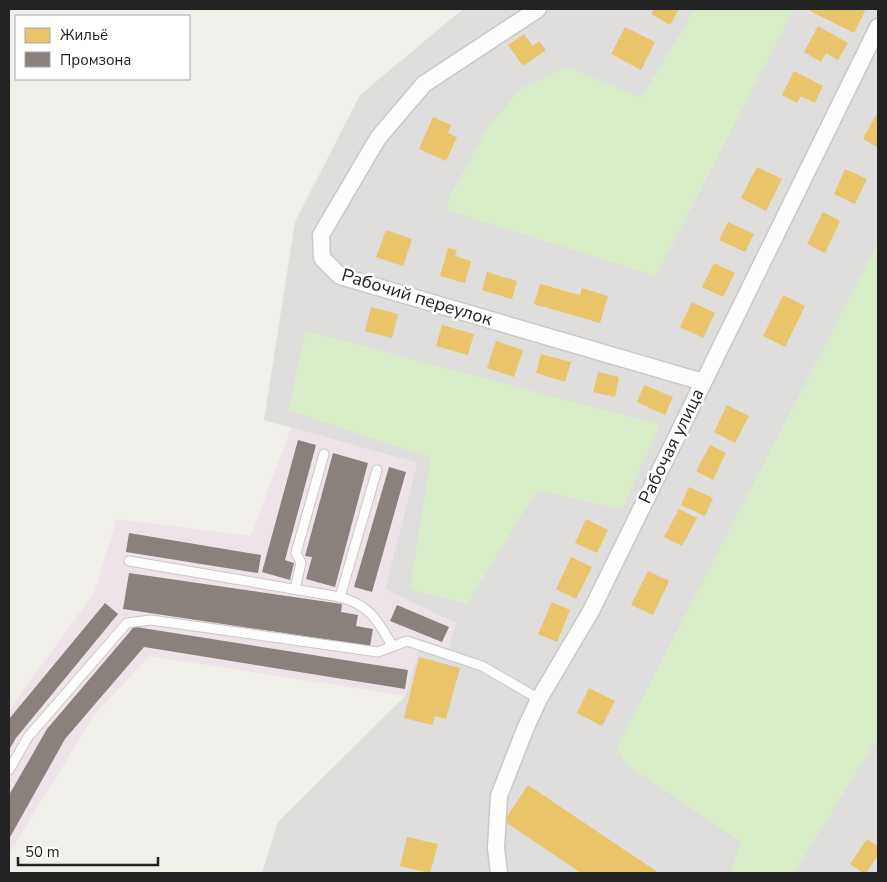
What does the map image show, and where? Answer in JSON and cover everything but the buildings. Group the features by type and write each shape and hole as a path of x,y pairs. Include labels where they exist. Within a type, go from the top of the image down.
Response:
{"street":[{"name":"Рабочий переулок","path":"538,9 424,84 418,90 378,138 321,235 322,258 340,276 703,382"},
{"name":"Рабочая улица","path":"499,873 496,848 499,796 526,727 539,699 591,611 878,27"}],"lane":[{"path":"295,589 301,563 296,553 324,454"},
{"path":"340,597 377,470"},
{"path":"130,561 340,597 356,602 375,618 393,647"},
{"path":"9,770 28,737 127,623 151,620 378,652 407,641 482,666 539,699"}],"shaded area":[{"path":"463,9 878,9 878,873 262,873 278,822 405,696 421,642 385,589 417,463 264,420 295,222 360,95"},
{"path":"291,428 417,463 385,589 456,623 449,648 421,642 405,696 150,656 94,715 9,854 9,710 94,593 117,519 251,536"}],"green space":[{"path":"695,9 794,9 656,276 447,210 449,198 488,127 522,88 567,67 641,98"},
{"path":"878,243 878,737 794,873 730,873 741,842 626,764 617,747"},
{"path":"306,331 660,425 622,509 537,490 467,604 410,589 431,458 288,410"}]}
